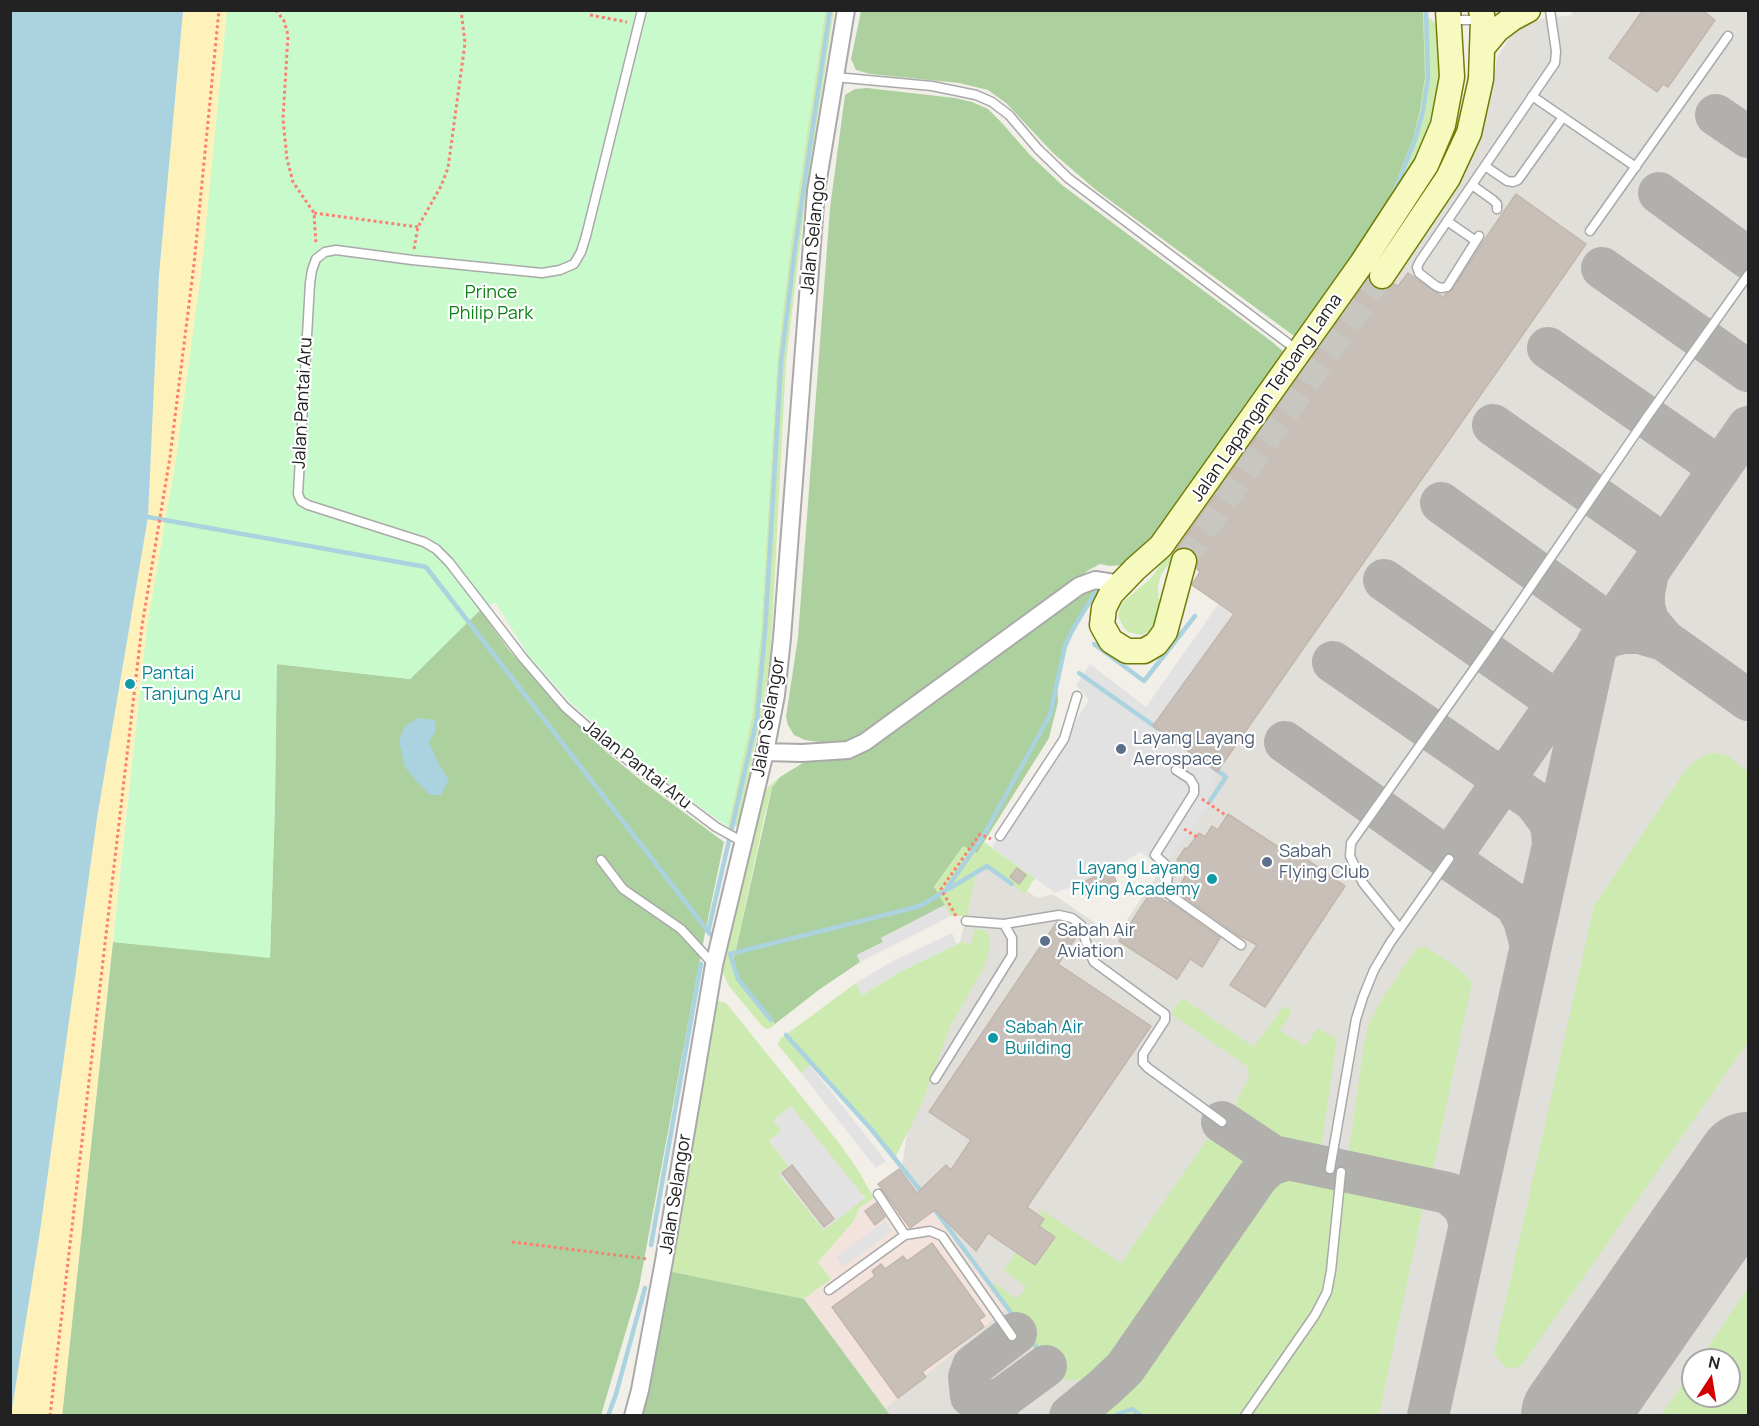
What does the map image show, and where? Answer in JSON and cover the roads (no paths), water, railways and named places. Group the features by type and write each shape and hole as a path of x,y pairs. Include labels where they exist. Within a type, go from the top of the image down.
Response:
{"main road":[{"path":"1482,48 1497,30 1527,10"},
{"name":"Jalan Lapangan Terbang Lama","path":"1184,561 1165,632 1155,644 1144,651 1127,651 1111,641 1102,625 1104,608 1111,594 1161,546 1300,352 1397,212 1426,165 1443,125 1452,77 1449,16"},
{"path":"1382,276 1448,178 1469,133 1481,79 1482,48 1490,16"}],"street":[{"name":"Jalan Selangor","path":"633,1416 664,1261 714,965 777,695 816,191 846,10"},
{"path":"765,752 802,753 848,750 865,742 1079,586 1095,580 1121,584"}],"lane":[{"name":"Jalan Pantai Aru","path":"642,10 592,213 581,252 574,264 561,270 542,273 336,250 325,252 316,259 312,270 309,295 298,494 301,501 308,505 424,542 436,549 449,562 523,658 565,707 647,775 716,826 742,842"},
{"path":"1449,16 1490,16 1527,10"},
{"path":"1447,222 1478,239 1447,287 1441,288 1419,273 1417,267 1419,261 1555,63 1556,51 1550,10"},
{"path":"1590,231 1728,36"},
{"path":"835,77 941,88 976,95 993,102 1009,115 1038,149 1068,178 1300,352"},
{"path":"1532,96 1636,167"},
{"path":"1485,166 1507,181 1518,180 1563,117"},
{"path":"1472,185 1493,200 1497,204 1497,209"},
{"path":"1400,929 1364,883 1356,869 1350,856 1351,843 1486,652 1647,417 1749,275"},
{"path":"1000,836 1064,739 1077,696"},
{"path":"1176,770 1190,779 1194,786 1194,793 1155,855 1165,864 1168,874 1166,892 1240,945"},
{"path":"1330,1169 1356,1019 1363,997 1374,970 1449,859"},
{"path":"601,860 623,889 681,929 714,965"},
{"path":"963,922 1004,924 1059,915 1072,918 1082,925 1094,963 1165,1014 1165,1020 1143,1054 1143,1063 1222,1122"},
{"path":"935,1079 1012,955 1012,938 1004,924"},
{"path":"1245,1416 1315,1315 1327,1293 1341,1172"},
{"path":"878,1194 905,1235"},
{"path":"829,1290 905,1235 930,1231 942,1236 1012,1336"}],"water":[{"path":"11,10 183,11 159,275 148,517 97,818 40,1231 11,1415"},
{"path":"418,718 435,720 436,731 429,742 438,763 449,780 441,795 430,795 405,767 399,741 405,726"}],"waterway":[{"path":"708,932 757,718 765,632 781,363 795,248 830,10"},
{"path":"1393,196 1415,140 1423,111 1428,78 1426,10"},
{"path":"148,517 426,567 711,935"},
{"path":"947,888 982,838 1050,715 1065,646 1096,591"},
{"path":"1094,644 1144,681 1195,616"},
{"path":"1079,673 1157,728"},
{"path":"1210,801 1226,777 1213,767"},
{"path":"771,1020 738,979 730,954 920,906 987,866 1012,884"},
{"path":"651,1245 701,964"},
{"path":"786,1035 871,1129 924,1195"},
{"path":"932,1206 1057,1375"},
{"path":"608,1416 645,1288"},
{"path":"1113,1416 1132,1409 1141,1416"}],"tunnel":[{"path":"1184,561 1382,276"}],"place":[{"name":"Pantai Tanjung Aru","path":"130,684"},
{"name":"Layang Layang Aerospace","path":"1121,749"},
{"name":"Sabah Flying Club","path":"1267,862"},
{"name":"Layang Layang Flying Academy","path":"1212,879"},
{"name":"Sabah Air Aviation","path":"1045,941"},
{"name":"Sabah Air Building","path":"993,1038"}],"park label":[{"name":"Prince Philip Park","path":"491,303"}]}
